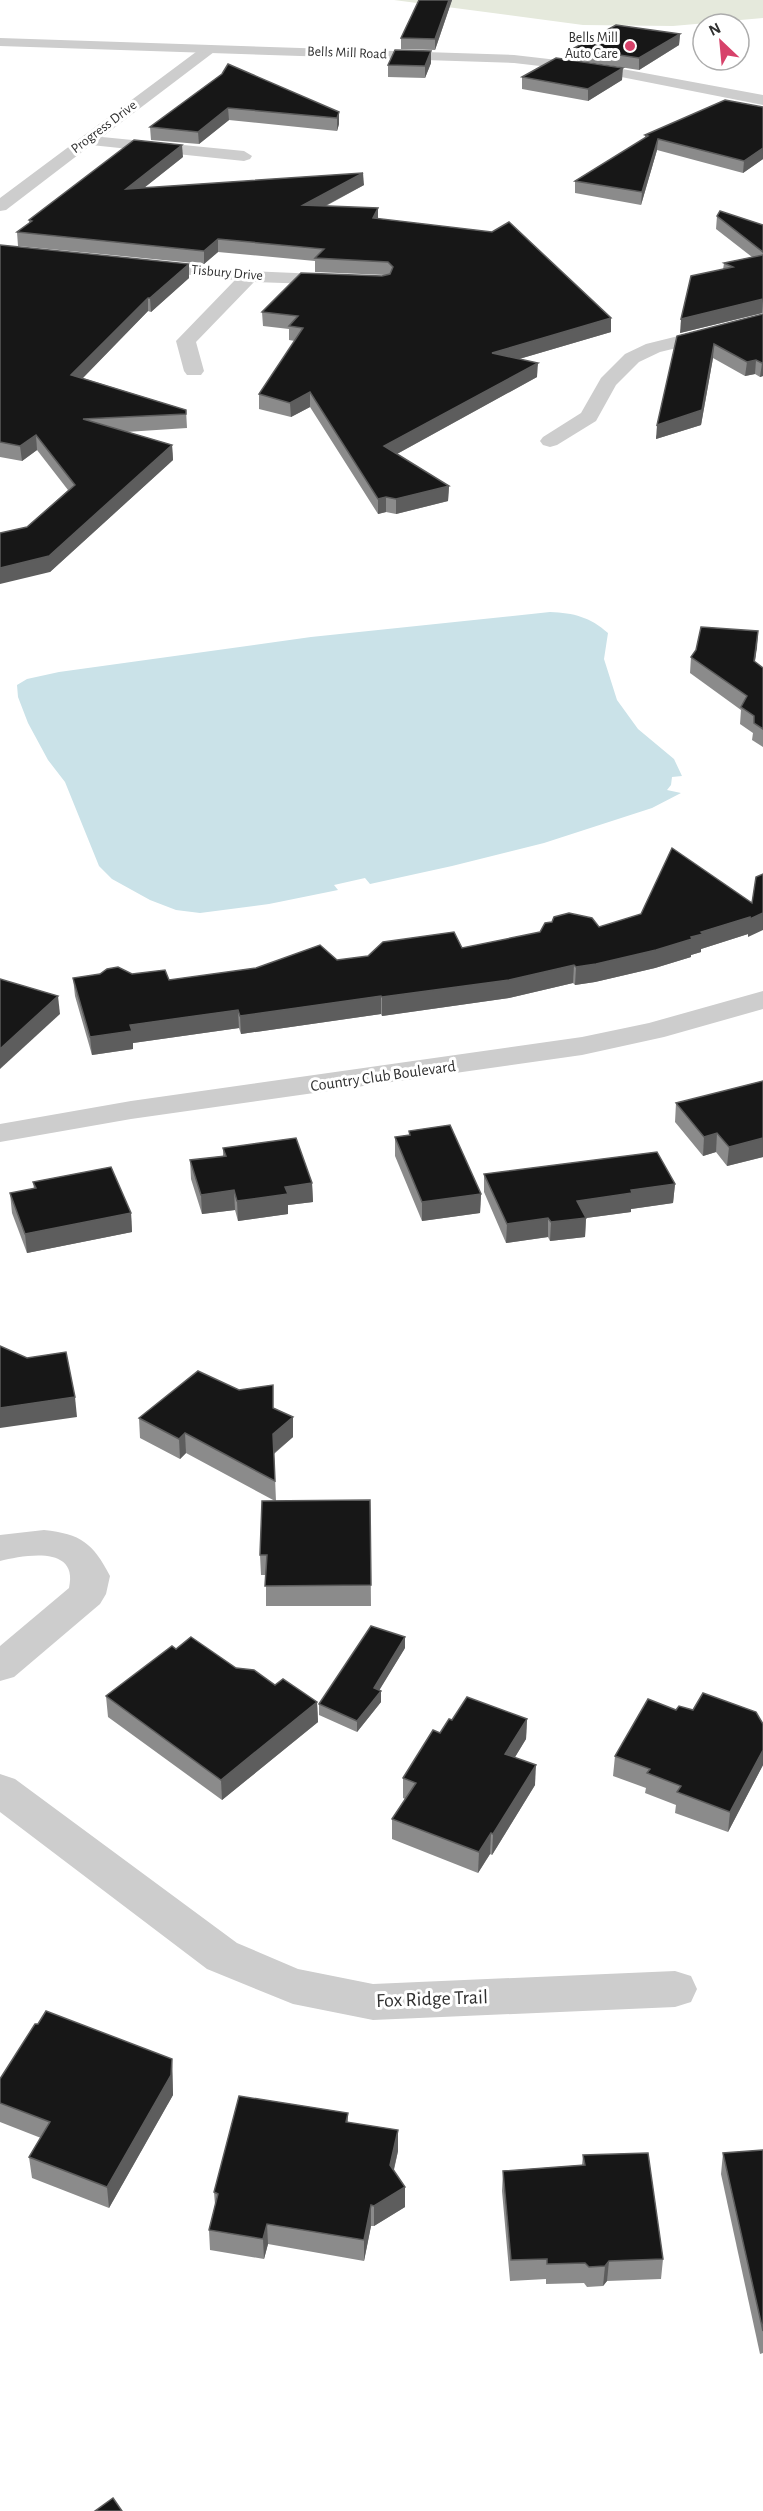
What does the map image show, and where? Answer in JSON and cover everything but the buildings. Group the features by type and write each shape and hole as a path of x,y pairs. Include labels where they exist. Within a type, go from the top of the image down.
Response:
{"street":[{"name":"Bells Mill Road","path":"0,42 530,61 601,69 763,100"},
{"name":"Progress Drive","path":"0,206 209,49"},
{"path":"87,140 244,156"},
{"name":"Tisbury Drive","path":"130,264 249,276 360,281"},
{"path":"194,371 186,341 249,276"},
{"path":"550,441 589,417 608,382 632,358 653,348 763,321"},
{"name":"Country Club Boulevard","path":"0,1133 131,1110 582,1046 654,1031 763,1000"},
{"path":"0,1548 39,1541 67,1548 81,1557 91,1576 87,1594 0,1667"},
{"name":"Fox Ridge Trail","path":"0,1790 222,1956 292,1986 373,2002 675,1989"}],"shaded area":[{"path":"394,0 763,0 763,18 751,19 751,12 691,12 691,24 583,25"}],"water":[{"path":"550,612 581,617 595,623 608,633 604,659 617,700 638,729 674,759 682,776 672,777 671,785 667,790 681,793 652,808 544,843 370,884 365,878 334,885 338,890 269,904 200,913 176,910 150,900 112,879 99,866 65,782 48,760 28,723 18,697 17,685 27,679 59,672 311,637"}],"place":[{"name":"Bells Mill Auto Care","path":"630,46"}]}
